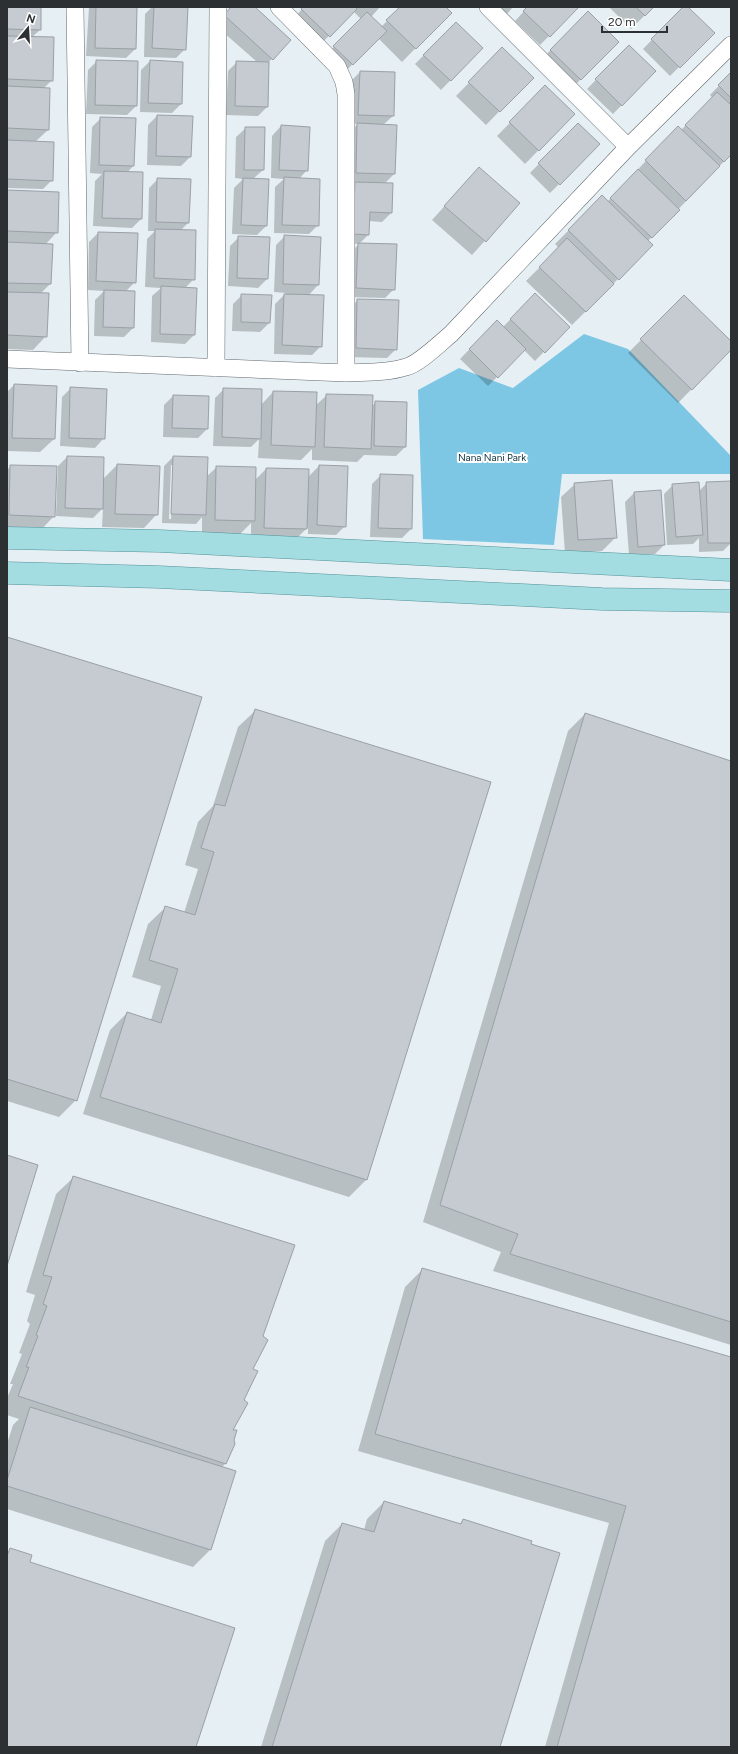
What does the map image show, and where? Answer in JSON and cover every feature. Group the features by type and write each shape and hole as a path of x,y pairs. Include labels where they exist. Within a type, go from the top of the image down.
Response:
{"main road":[{"path":"7,538 160,541 731,570"},
{"path":"7,573 159,577 602,599 731,601"}],"street":[{"path":"75,7 80,363"},
{"path":"216,368 218,7"},
{"path":"278,7 337,66 344,82 346,94 346,373"},
{"path":"488,7 628,147"},
{"path":"7,359 346,373 383,371 407,367 431,351 451,334 628,147 731,45"}],"green space":[{"name":"Nana Nani Park","path":"584,334 628,349 731,456 731,474 562,474 554,545 423,539 418,390 459,368 513,388"}],"building":[{"path":"7,7 41,7 41,30 7,29"},
{"path":"96,7 137,7 136,49 95,48"},
{"path":"154,7 188,7 186,50 152,48"},
{"path":"231,7 255,7 291,40 273,60 224,15"},
{"path":"303,7 355,7 357,9 330,37 301,9"},
{"path":"400,7 446,7 452,13 416,49 386,20"},
{"path":"527,7 578,8 550,37 523,11"},
{"path":"636,7 654,7 645,16"},
{"path":"683,7 688,7 715,33 680,68 651,39"},
{"path":"588,11 619,42 581,80 550,50"},
{"path":"367,12 387,31 353,65 333,46"},
{"path":"456,22 483,48 451,81 423,55"},
{"path":"7,36 54,37 53,81 7,79"},
{"path":"629,45 656,71 622,106 595,79"},
{"path":"502,47 534,78 500,112 468,82"},
{"path":"96,60 138,61 137,106 95,105"},
{"path":"150,60 183,62 182,104 148,103"},
{"path":"236,61 269,62 268,107 235,106"},
{"path":"360,71 395,72 394,116 358,115"},
{"path":"731,72 731,98 718,85"},
{"path":"545,85 575,114 539,151 509,122"},
{"path":"7,86 50,88 49,130 7,128"},
{"path":"717,92 731,105 731,155 724,162 685,125"},
{"path":"157,115 193,116 191,157 156,156"},
{"path":"100,117 136,118 134,166 99,165"},
{"path":"357,123 397,125 395,174 356,173"},
{"path":"578,123 600,144 560,185 538,163"},
{"path":"281,125 310,127 308,171 279,170"},
{"path":"678,126 720,166 686,201 645,160"},
{"path":"245,127 265,127 264,170 244,170"},
{"path":"7,140 54,142 53,181 7,179"},
{"path":"479,167 520,203 486,242 444,206"},
{"path":"638,169 680,210 652,238 610,198"},
{"path":"104,171 143,172 142,219 102,218"},
{"path":"284,177 320,179 319,226 282,225"},
{"path":"157,178 191,179 189,223 156,222"},
{"path":"243,178 269,179 267,226 241,225"},
{"path":"355,182 393,183 392,213 370,212 369,235 353,234"},
{"path":"7,190 59,192 58,233 7,231"},
{"path":"602,195 653,245 619,280 568,230"},
{"path":"155,229 196,230 195,280 154,278"},
{"path":"98,232 138,233 136,283 96,281"},
{"path":"284,235 321,237 319,285 283,284"},
{"path":"238,236 270,237 268,279 237,278"},
{"path":"567,238 614,284 586,312 539,267"},
{"path":"7,242 53,244 51,284 7,283"},
{"path":"358,243 397,244 395,290 356,288"},
{"path":"161,286 197,288 195,335 160,334"},
{"path":"104,290 135,291 134,328 103,327"},
{"path":"7,292 49,293 47,337 7,335"},
{"path":"535,293 570,327 545,353 510,319"},
{"path":"241,294 272,295 270,323 241,322"},
{"path":"284,294 324,295 322,347 282,345"},
{"path":"684,295 731,341 731,350 692,390 640,339"},
{"path":"357,299 399,300 397,350 356,348"},
{"path":"497,320 526,349 498,378 469,349"},
{"path":"14,384 57,386 55,439 12,438"},
{"path":"70,387 107,389 105,439 69,438"},
{"path":"223,388 262,389 261,439 222,437"},
{"path":"273,391 317,392 315,447 271,445"},
{"path":"326,394 373,395 371,449 324,447"},
{"path":"173,395 209,396 208,429 172,428"},
{"path":"375,401 407,402 406,447 374,446"},
{"path":"67,456 104,457 103,509 65,508"},
{"path":"173,456 208,457 206,515 171,514"},
{"path":"117,464 160,466 158,515 115,514"},
{"path":"10,465 57,466 55,517 9,515"},
{"path":"319,465 348,466 346,527 317,525"},
{"path":"216,466 256,467 255,521 215,520"},
{"path":"266,468 309,469 307,529 264,528"},
{"path":"380,474 413,475 412,529 378,528"},
{"path":"612,480 617,538 578,540 574,483"},
{"path":"731,481 731,543 708,543 706,482"},
{"path":"699,482 703,535 676,537 672,484"},
{"path":"661,490 665,545 638,547 634,492"},
{"path":"7,637 202,697 77,1101 7,1079"},
{"path":"255,709 491,782 367,1180 100,1097 127,1012 161,1023 178,969 149,960 165,906 195,915 214,852 201,848 215,804 225,806"},
{"path":"585,713 731,761 731,1322 510,1254 518,1234 440,1205"},
{"path":"7,1155 38,1165 7,1266"},
{"path":"73,1176 295,1245 263,1336 268,1340 253,1369 258,1371 244,1400 248,1403 233,1430 237,1430 234,1440 235,1444 226,1464 18,1396 29,1367 26,1367 38,1336 36,1335 47,1306 43,1304 52,1277 43,1275"},
{"path":"422,1268 731,1357 731,1747 557,1747 626,1506 375,1434"},
{"path":"30,1407 236,1471 211,1550 7,1486 7,1480"},
{"path":"384,1501 461,1524 463,1519 532,1541 531,1544 560,1553 500,1747 272,1747 342,1523 374,1532"},
{"path":"10,1548 32,1555 30,1562 235,1628 196,1747 7,1747 7,1556"}]}
